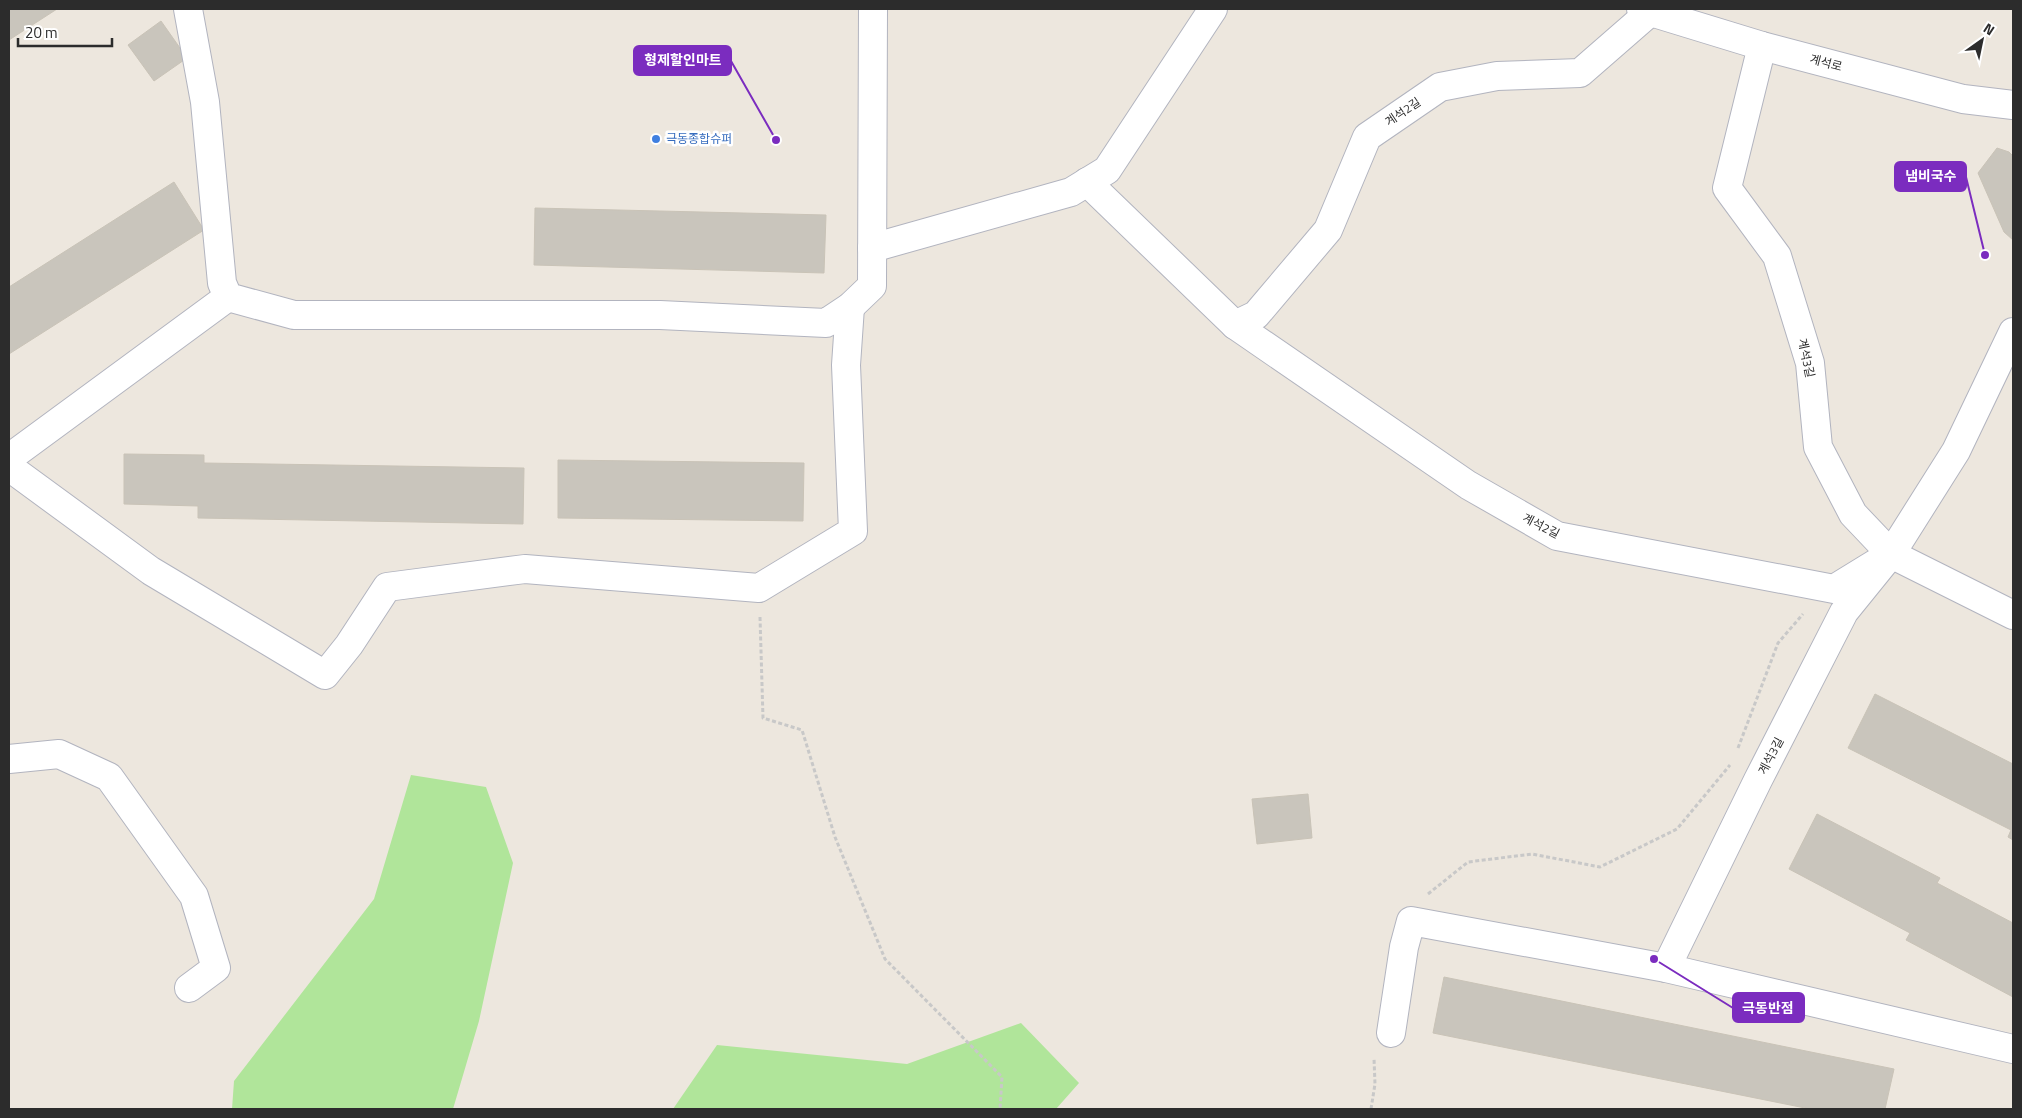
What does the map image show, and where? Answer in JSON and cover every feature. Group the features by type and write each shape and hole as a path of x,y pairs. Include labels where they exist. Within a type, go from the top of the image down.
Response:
{"street":[{"path":"188,9 205,102 222,282 228,296"},
{"path":"228,296 294,315 660,314 826,323 850,307 872,286 872,9"},
{"path":"872,248 1071,192 1107,170 1213,9"},
{"name":"계석2길","path":"1235,325 1256,314 1328,230 1367,137 1440,87 1497,76 1580,73 1645,10"},
{"name":"계석로","path":"1645,10 1762,46 1963,98 2013,106"},
{"name":"계석3길","path":"1762,46 1727,188 1777,256 1810,363 1818,446 1853,514 1891,554 2013,615"},
{"name":"계석2길","path":"1087,182 1235,325 1468,485 1557,536 1834,589 1891,554"},
{"path":"9,458 228,296"},
{"path":"9,467 152,571 325,675 350,645 387,587 525,569 759,588 853,531 846,365 850,307"},
{"name":"계석3길","path":"1666,968 1844,612 1891,554 1956,451 2013,332"},
{"path":"9,759 59,754 108,777 194,896 216,968 189,988"},
{"path":"1391,1033 1404,947 1411,921 1666,968 2013,1049"}],"path":[{"path":"1737,752 1778,643 1827,587"},
{"path":"759,588 763,718 802,730 835,837 886,959 1002,1077 1000,1109"},
{"path":"1411,921 1418,903 1468,862 1532,854 1600,867 1677,828 1733,761"}],"green space":[{"path":"411,775 486,787 513,863 479,1021 453,1109 232,1109 234,1081 374,899"},
{"path":"1021,1023 1079,1083 1056,1109 673,1109 717,1045 907,1064"}],"building":[{"path":"9,9 57,9 9,40"},
{"path":"161,21 187,58 154,81 128,45"},
{"path":"1997,148 2009,152 2013,156 2013,240 2004,232 1978,173"},
{"path":"174,182 204,230 9,354 9,287"},
{"path":"535,208 826,215 824,273 534,265"},
{"path":"124,454 204,455 204,463 524,468 523,524 198,518 198,506 124,504"},
{"path":"558,460 804,463 803,521 558,518"},
{"path":"1875,694 2013,764 2013,840 2008,837 2011,830 1848,748"},
{"path":"1308,794 1312,838 1257,844 1252,799"},
{"path":"1817,814 1940,878 1937,883 2013,923 2013,997 1906,940 1910,933 1789,869"},
{"path":"1444,977 1894,1069 1885,1109 1810,1109 1433,1033"}],"place":[{"name":"극동종합슈퍼","path":"656,139"},
{"name":"형제할인마트","path":"776,140"},
{"name":"냄비국수","path":"1985,255"},
{"name":"극동반점","path":"1654,959"}]}
